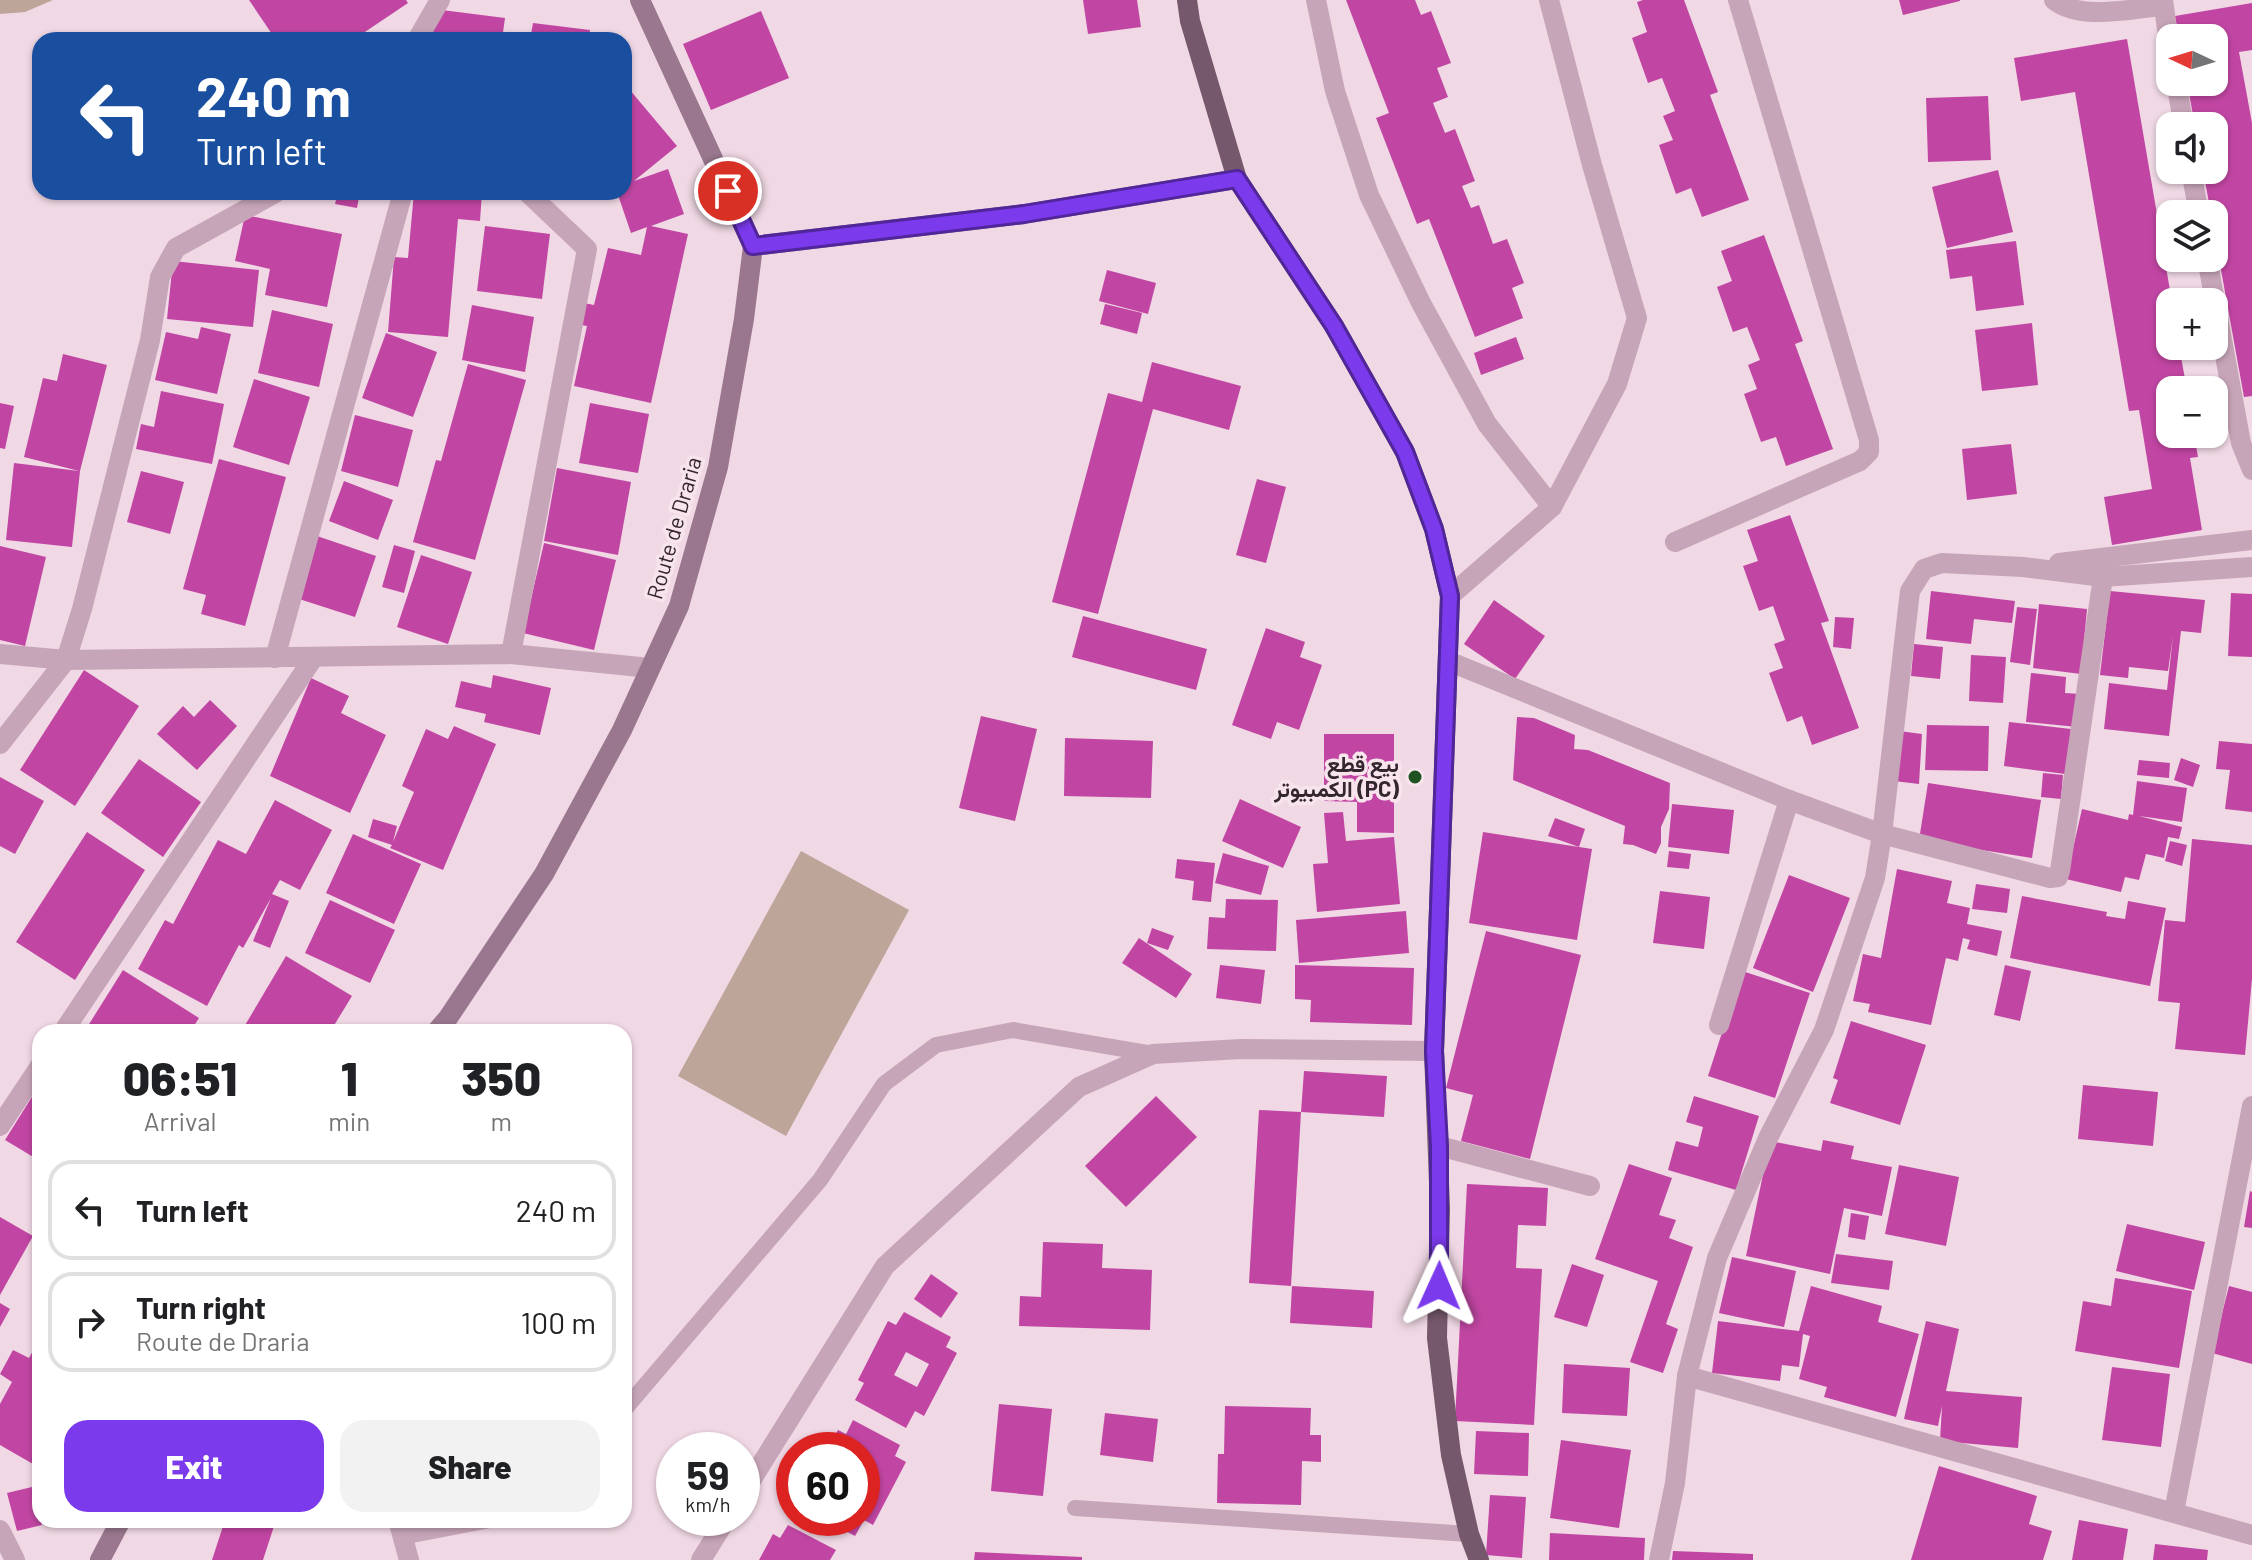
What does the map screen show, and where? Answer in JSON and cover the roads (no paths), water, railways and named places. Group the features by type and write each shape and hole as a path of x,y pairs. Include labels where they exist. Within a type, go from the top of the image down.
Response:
{"main road":[{"path":"640,0 753,246 1024,214 1237,179"},
{"path":"1187,0 1190,21 1237,179 1334,326 1405,452 1434,529 1450,596 1434,1051 1439,1146 1437,1338 1451,1455 1469,1534 1479,1560"},
{"name":"Route de Draria","path":"443,1024 544,874 622,730 679,606 718,467 744,319 753,246"},
{"path":"100,1560 117,1528"}],"street":[{"path":"422,32 440,0"},
{"path":"1316,0 1335,91 1369,195 1421,303 1487,424 1552,507"},
{"path":"1450,596 1552,507 1617,384 1637,318 1592,165 1549,0"},
{"path":"1675,542 1860,461 1869,452 1869,440 1738,0"},
{"path":"2054,0 2063,7 2091,12 2162,3 2166,24"},
{"path":"0,744 66,660 82,609 150,340 160,277 176,248 263,200"},
{"path":"275,658 401,200"},
{"path":"511,654 587,249 535,200"},
{"path":"2210,272 2252,470"},
{"path":"2023,567 2252,540"},
{"path":"1659,1560 1675,1483 1687,1376 1717,1258 1769,1136 1824,1030 1875,878 1910,591 1924,569 1942,563 2023,567 2103,577 2252,567"},
{"path":"1448,661 1789,800 1882,834 2050,878 2058,877 2103,577"},
{"path":"0,654 66,660 511,654 650,668"},
{"path":"68,1024 314,657"},
{"path":"1719,1025 1789,800"},
{"path":"760,1466 885,1266 1079,1087 1153,1054 1241,1049 1434,1051"},
{"path":"0,1126 32,1078"},
{"path":"2174,1512 2252,1106"},
{"path":"1439,1146 1590,1186"},
{"path":"1687,1376 2252,1535"},
{"path":"400,1528 409,1560"},
{"path":"0,1530 15,1560"},
{"path":"701,1560 716,1536"}],"lane":[{"path":"632,1401 820,1180 884,1084 936,1045 1013,1030 1153,1054"},
{"path":"1075,1508 1469,1534"}],"place":[{"name":"بيع قطع الكمبيوتر (PC)","path":"1415,777"}]}
